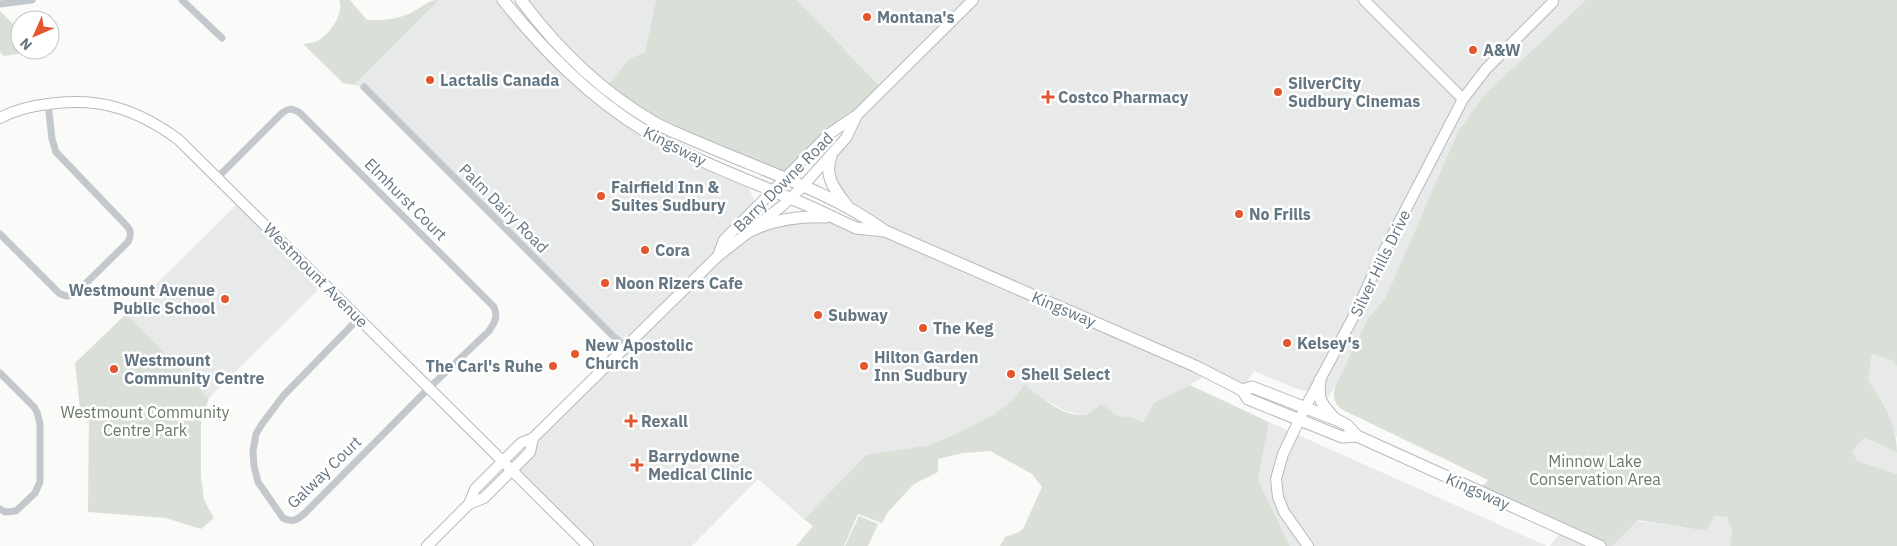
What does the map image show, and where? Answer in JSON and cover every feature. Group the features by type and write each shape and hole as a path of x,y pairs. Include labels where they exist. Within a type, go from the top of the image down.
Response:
{"main road":[{"name":"Kingsway","path":"503,0 552,57 581,85 620,115 680,151 856,228 885,231"},
{"name":"Kingsway","path":"521,0 545,30 579,64 635,110 653,121 862,214 885,231 1195,366 1242,390 1248,399 1342,437 1357,436"},
{"path":"830,156 828,174 834,188 850,209"},
{"path":"750,231 771,222 788,218 803,216 835,218"},
{"path":"1320,380 1318,393 1320,398 1336,420"},
{"name":"Kingsway","path":"1242,390 1252,387 1336,420 1347,425 1357,436 1600,546"}],"street":[{"path":"0,4 32,0"},
{"path":"182,0 222,38"},
{"name":"Barry Downe Road","path":"718,256 724,240 784,178 829,134 857,115 973,0"},
{"path":"1364,0 1463,99"},
{"name":"Silver Hills Drive","path":"1308,546 1284,512 1278,497 1276,479 1283,454 1463,99 1486,69 1553,2"},
{"name":"Palm Dairy Road","path":"364,87 626,347"},
{"name":"Westmount Avenue","path":"0,118 20,109 48,104 90,102 131,112 163,128 179,140 588,546"},
{"path":"0,234 59,293 65,296 72,296 78,291 131,237 130,229 56,152 52,140 48,104"},
{"name":"Elmhurst Court","path":"217,178 286,109 293,109 307,120 494,307 496,318 488,331 429,388"},
{"name":"Barry Downe Road","path":"469,504 474,489 522,443 533,438 718,256 802,187 846,138 857,115"},
{"name":"Galway Court","path":"359,318 283,396 256,434 253,451 258,482 283,518 289,521 297,520 305,513 429,388"},
{"path":"0,373 37,412 41,450 40,482 35,493 16,511 4,512 0,509"},
{"name":"Barry Downe Road","path":"427,546 469,504 484,498 530,452 533,438"}],"shaded area":[{"path":"439,0 496,0 531,42 592,98 734,175 749,189 754,204 718,256 750,231 803,217 884,231 850,208 829,168 857,115 883,88 797,0 1586,0 1485,94 1429,199 1386,297 1367,320 1329,397 1294,388 1254,371 1243,388 1210,373 1154,403 1145,422 1131,417 1117,416 1101,403 1091,412 1080,415 1064,410 1043,399 1024,384 1014,399 995,415 958,433 930,445 866,455 804,519 758,479 692,546 589,546 513,470 533,438 625,349 363,87 354,85"},
{"path":"521,0 656,0 645,52 629,59 606,87"},
{"name":"Westmount Avenue Public School","path":"240,201 324,284 209,398 126,314"},
{"path":"1872,354 1891,360 1897,366 1897,438 1882,400 1868,380"},
{"path":"1269,422 1547,546 1290,546 1258,480"},
{"path":"1864,438 1897,453 1897,474 1856,461 1851,451"},
{"path":"1715,516 1727,517 1732,532 1730,546 1550,546 1562,530 1633,520 1706,531"}],"green space":[{"path":"339,0 350,0 367,20 372,20 401,17 428,3 439,0 354,85 343,83 303,44 317,41 332,28 340,11"},
{"path":"656,0 797,0 883,89 784,178 692,138 606,87 629,59 645,52"},
{"name":"Minnow Lake Conservation Area","path":"1586,0 1897,0 1897,366 1891,360 1872,354 1868,380 1892,423 1897,453 1864,438 1852,451 1857,461 1897,474 1897,546 1730,546 1732,532 1727,517 1715,516 1706,531 1638,520 1612,546 1601,546 1478,491 1488,480 1341,409 1336,403 1334,396 1335,386 1367,320 1386,297 1458,132 1485,94"},
{"path":"0,11 10,21 10,55 3,56 0,52"},
{"name":"Westmount Community Centre Park","path":"126,314 209,398 201,422 201,478 204,500 214,518 201,529 166,518 88,512 89,411 80,410 75,363"},
{"path":"1024,384 1050,404 1065,412 1080,415 1086,414 1101,403 1117,416 1131,417 1144,422 1154,403 1190,385 1269,422 1258,480 1290,546 1000,546 1005,537 1023,529 1042,487 1032,474 990,451 963,453 938,459 938,472 914,484 888,512 882,523 858,514 844,546 796,546 813,526 804,519 866,455 930,445 958,433 995,414 1014,399"},
{"path":"859,516 878,524 868,546 845,546"}],"place":[{"name":"Montana's","path":"867,17"},
{"name":"A&W","path":"1473,50"},
{"name":"Lactalis Canada","path":"430,80"},
{"name":"SilverCity Sudbury Cinemas","path":"1278,92"},
{"name":"Costco Pharmacy","path":"1048,97"},
{"name":"Fairfield Inn & Suites Sudbury","path":"601,196"},
{"name":"No Frills","path":"1239,214"},
{"name":"Cora","path":"645,250"},
{"name":"Noon Rizers Cafe","path":"605,283"},
{"name":"Westmount Avenue Public School","path":"225,299"},
{"name":"Subway","path":"818,315"},
{"name":"The Keg","path":"923,328"},
{"name":"Kelsey's","path":"1287,343"},
{"name":"New Apostolic Church","path":"575,354"},
{"name":"The Carl's Ruhe","path":"553,366"},
{"name":"Hilton Garden Inn Sudbury","path":"864,366"},
{"name":"Westmount Community Centre","path":"114,369"},
{"name":"Shell Select","path":"1011,374"},
{"name":"Rexall","path":"631,421"},
{"name":"Barrydowne Medical Clinic","path":"637,465"}]}
